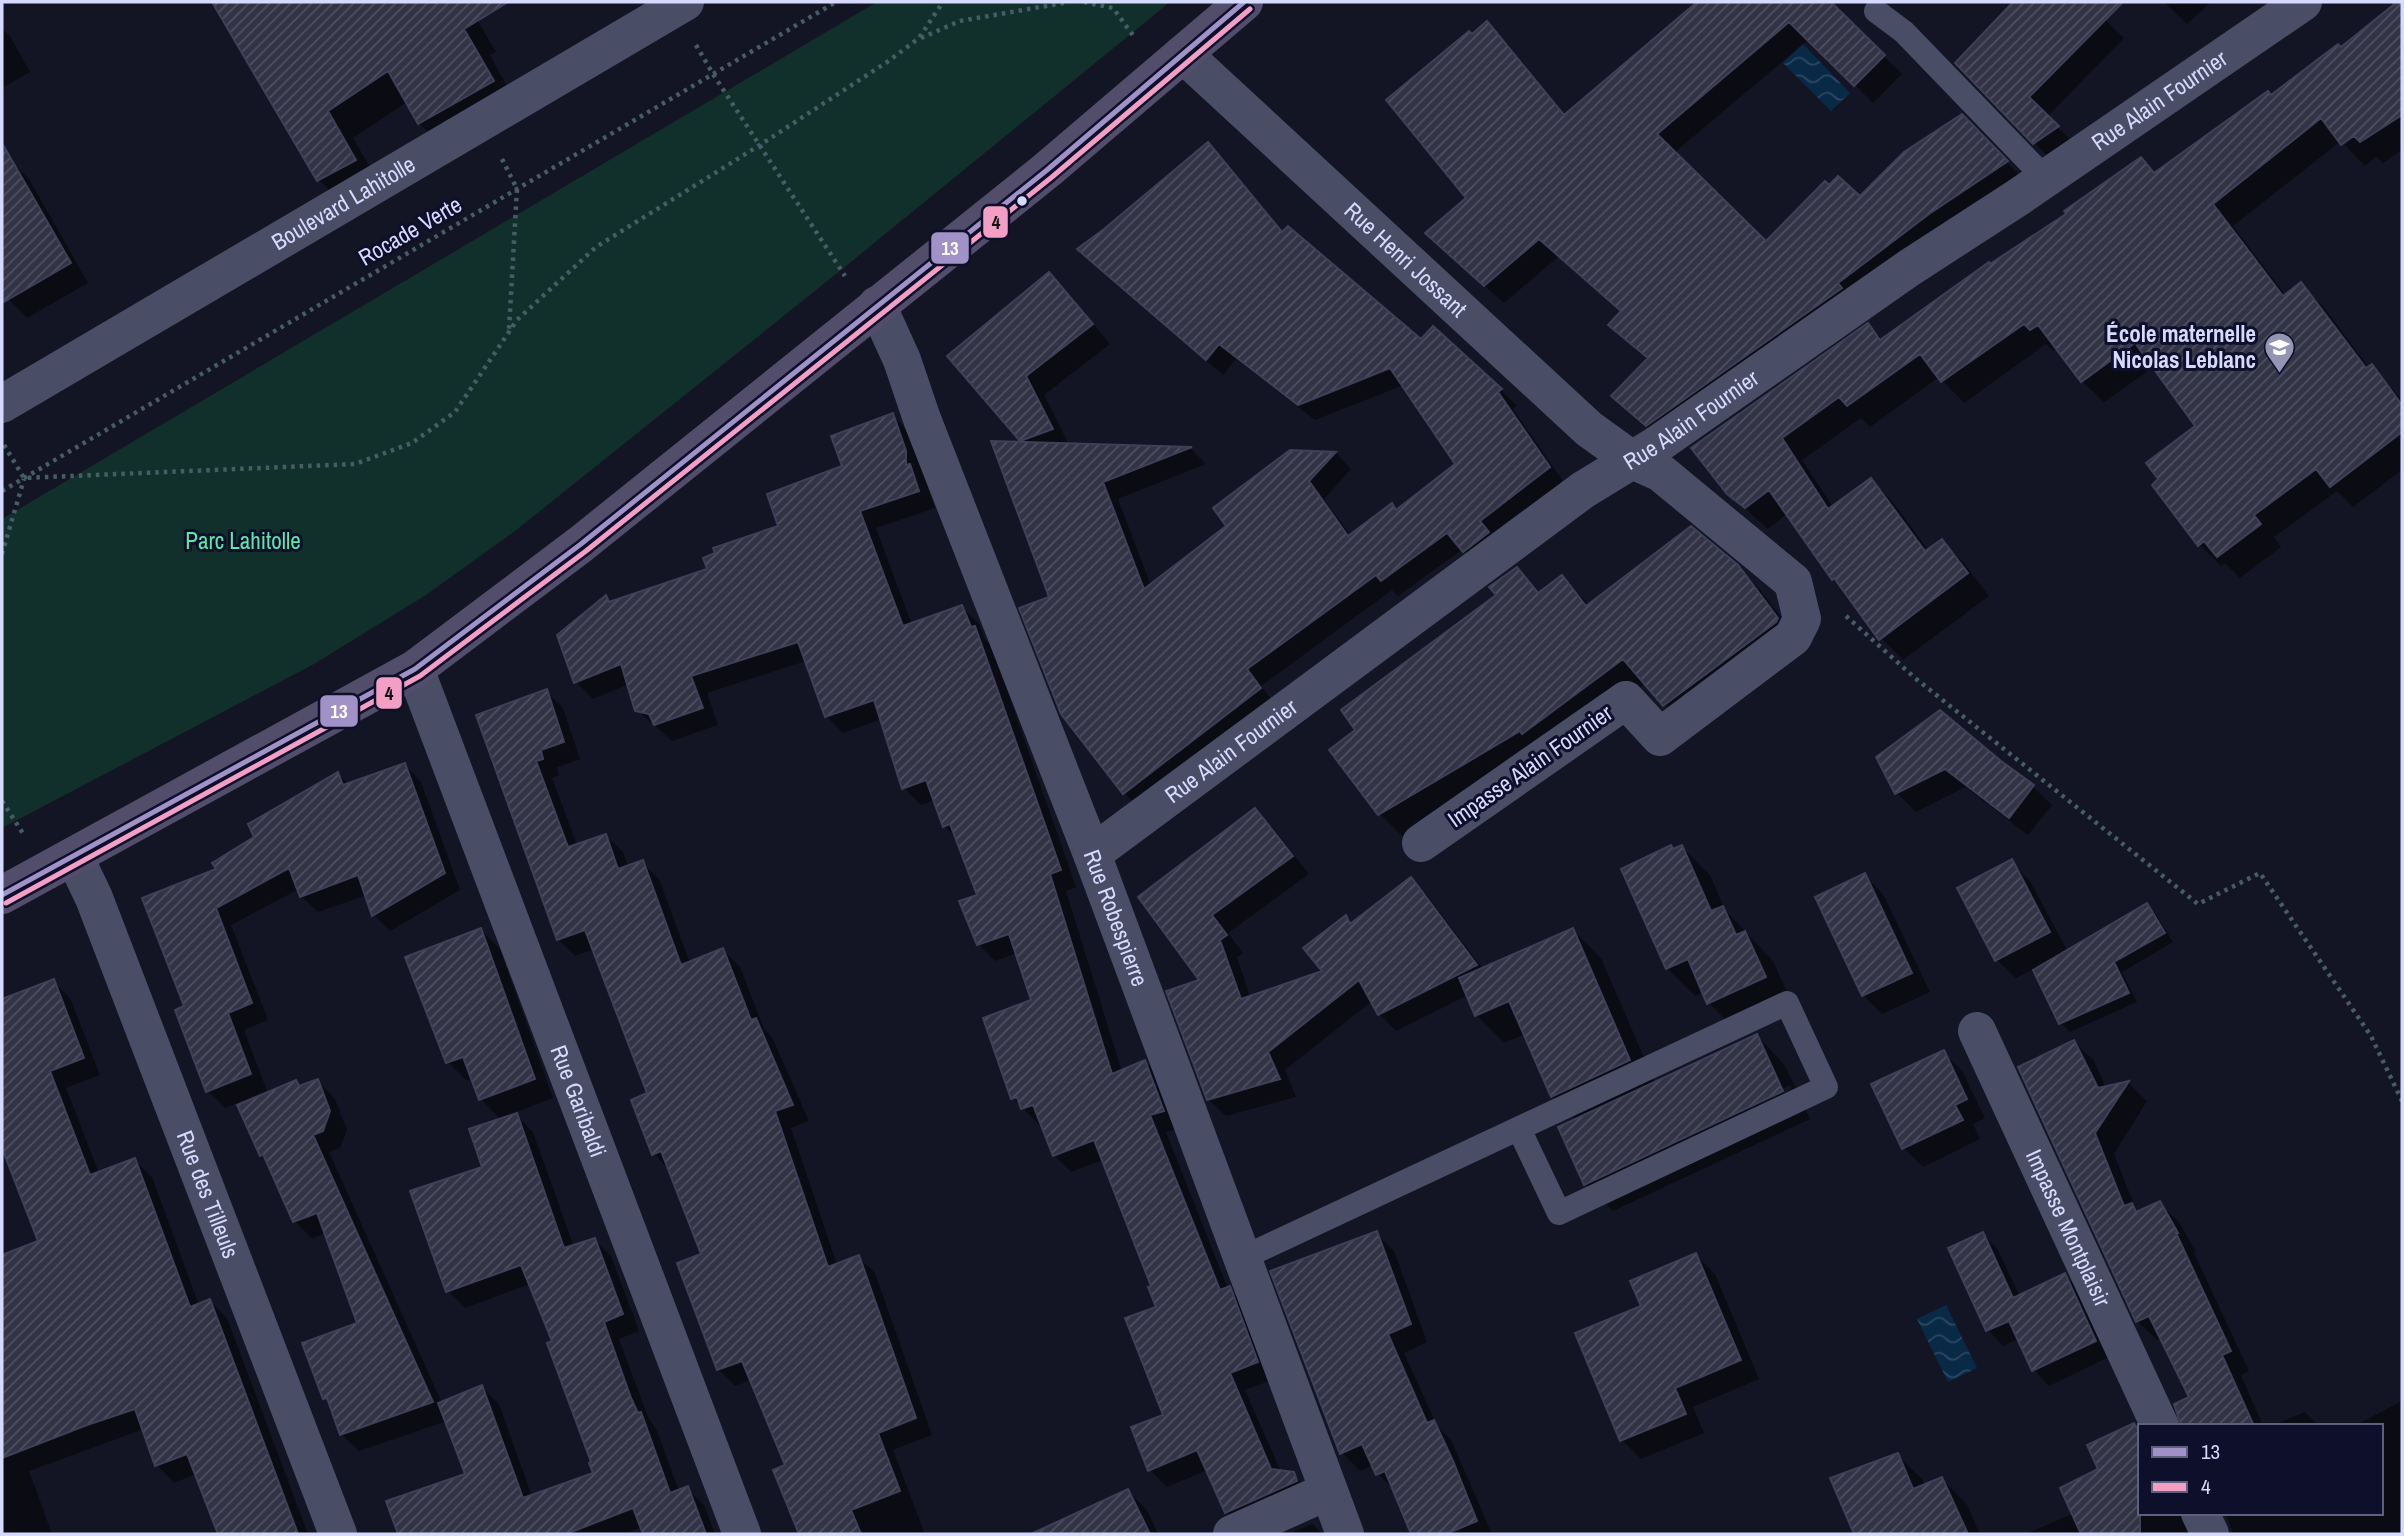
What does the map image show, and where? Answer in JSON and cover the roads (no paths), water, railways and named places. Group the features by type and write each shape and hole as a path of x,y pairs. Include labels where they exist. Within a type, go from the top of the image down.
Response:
{"main road":[{"path":"2,895 415,669 581,544 1047,170 1244,2"}],"street":[{"name":"Boulevard Lahitolle","path":"2,404 685,2"},
{"name":"Rue Alain Fournier","path":"1092,854 1583,490 1632,460 1909,268 2303,2"},
{"name":"Rue Henri Jossant","path":"1171,64 1589,429 1632,460"},
{"name":"Rue Robespierre","path":"872,309 902,360 922,419 1092,854 1345,1534"},
{"name":"Impasse Alain Fournier","path":"1421,843 1626,700 1660,737 1793,637 1802,619 1793,582 1661,472 1632,460"},
{"name":"Rue Garibaldi","path":"415,669 742,1534"},
{"name":"Rue des Tilleuls","path":"74,856 94,898 338,1534"},
{"name":"Impasse Montplaisir","path":"1977,1031 2159,1424"},
{"path":"1232,1534 1328,1491"},
{"path":"2201,1515 2210,1534"}],"lane":[{"path":"1876,11 1904,32 2045,178"},
{"path":"1242,1258 1787,1003 1826,1087 1559,1213 1519,1129"}],"water":[{"path":"1803,44 1850,93 1831,111 1783,63"},
{"path":"1946,1305 1977,1368 1948,1382 1917,1319"}],"place":[{"name":"École maternelle Nicolas Leblanc","path":"2279,374"}],"park label":[{"name":"Parc Lahitolle","path":"243,541"}]}
